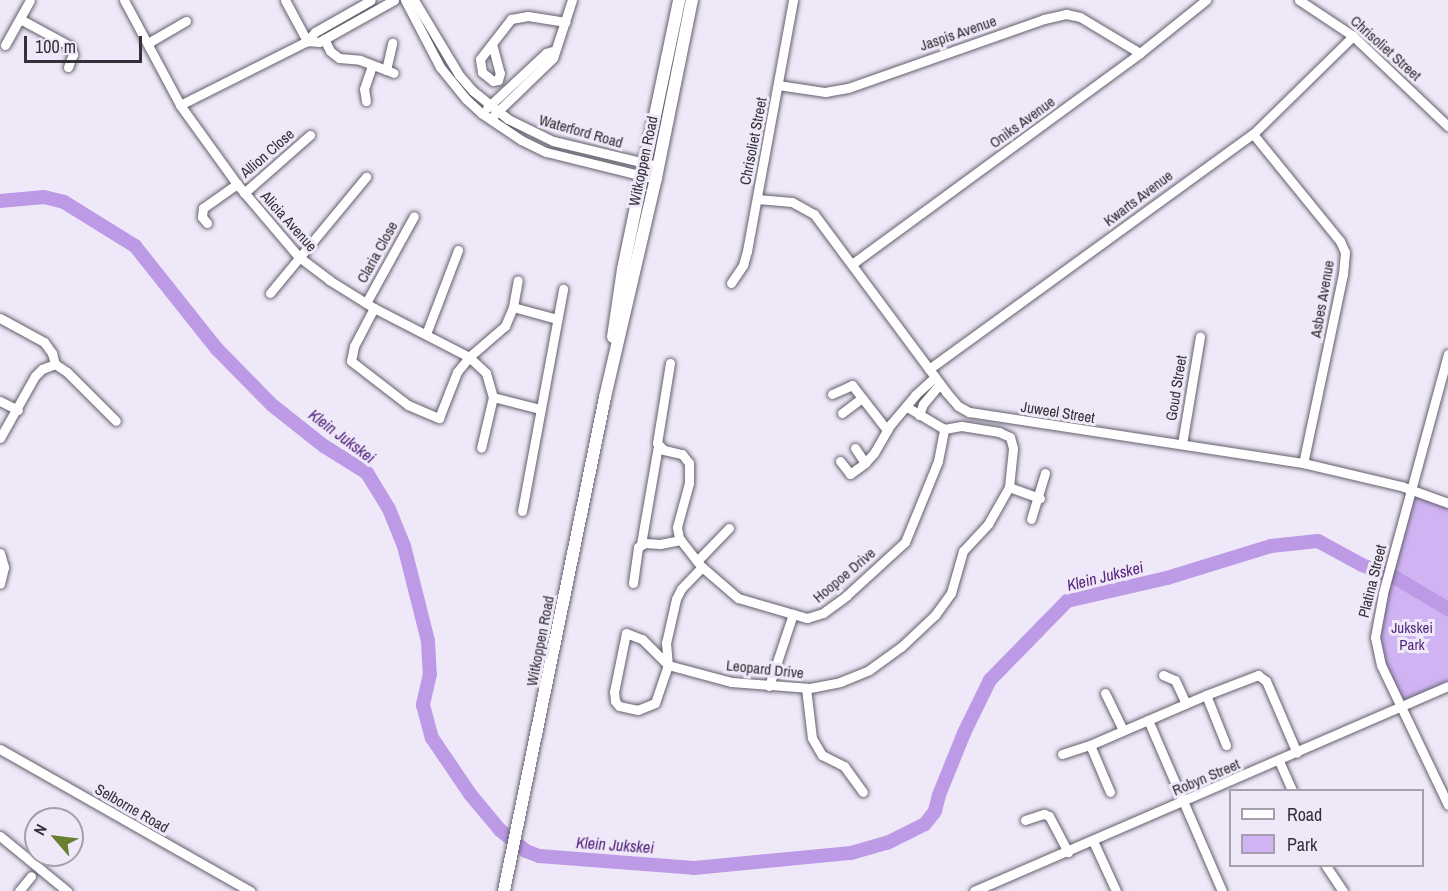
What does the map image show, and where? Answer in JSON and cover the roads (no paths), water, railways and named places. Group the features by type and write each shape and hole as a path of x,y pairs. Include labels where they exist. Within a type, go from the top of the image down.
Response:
{"main road":[{"name":"Witkoppen Road","path":"651,171 679,0"},
{"name":"Witkoppen Road","path":"504,891 605,397 619,292 692,0"}],"street":[{"path":"5,45 30,0"},
{"name":"Alicia Avenue","path":"124,0 180,105 244,193 299,257 329,280 370,306 469,357"},
{"path":"286,0 307,41"},
{"path":"180,105 307,41 315,33 371,0"},
{"path":"307,41 319,42 394,0"},
{"name":"Waterford Road","path":"405,0 430,50 452,83 485,116 521,140 546,152 651,171"},
{"name":"Waterford Road","path":"414,0 459,75 493,108 523,129 553,141 651,171"},
{"path":"485,116 553,58 572,0"},
{"name":"Chrisoliet Street","path":"731,283 746,257 793,0"},
{"name":"Oniks Avenue","path":"852,264 1140,53 1206,0"},
{"name":"Chrisoliet Street","path":"1299,0 1353,36 1448,126"},
{"path":"354,10 359,20"},
{"name":"Jaspis Avenue","path":"778,85 825,92 848,88 1044,19 1066,14 1080,17 1140,53"},
{"path":"492,44 506,23 516,16 566,22"},
{"path":"20,20 70,46 73,54 68,67"},
{"path":"148,44 186,21"},
{"name":"Kwarts Avenue","path":"935,377 1253,134 1353,36"},
{"path":"324,39 335,56 360,60 390,71 392,43"},
{"path":"430,50 439,44"},
{"path":"366,101 364,88 372,66"},
{"name":"Asbes Avenue","path":"1253,134 1340,241 1344,252 1343,274 1303,463"},
{"name":"Allion Close","path":"244,193 310,135"},
{"path":"270,294 366,177"},
{"path":"207,222 201,213 203,208 237,184"},
{"name":"Juweel Street","path":"757,200 792,202 810,211 852,264 946,393 958,406 973,414 1303,463 1411,489 1448,503"},
{"name":"Claria Close","path":"414,216 370,306 354,346 351,361 394,396 417,410 439,417 457,372 469,357"},
{"path":"426,334 458,250"},
{"path":"481,448 493,397 486,373 469,357 502,330 513,307 518,280"},
{"path":"522,511 563,289"},
{"path":"513,307 557,319"},
{"path":"0,318 44,342 52,353 55,364 67,372 116,421"},
{"name":"Goud Street","path":"1182,444 1200,336"},
{"name":"Platina Street","path":"1448,354 1383,594 1376,629 1377,648 1401,707 1448,805"},
{"path":"633,583 635,553 641,544 670,363"},
{"path":"0,438 39,371 55,364"},
{"path":"919,415 935,377"},
{"path":"840,461 850,474 865,462 874,453 887,430 915,395 935,377"},
{"path":"832,394 851,384 887,430"},
{"path":"923,404 946,393"},
{"path":"493,397 540,409"},
{"path":"842,413 862,398"},
{"path":"0,401 18,410"},
{"path":"907,407 944,429"},
{"name":"Leopard Drive","path":"668,665 657,700 648,708 633,710 618,706 614,692 626,633 632,633 642,639 668,665 723,680 806,688 840,682 869,670 901,647 932,619 951,593 963,551 988,524 1009,487 1012,440 999,432 961,426 944,429"},
{"name":"Hoopoe Drive","path":"681,540 699,564 742,600 812,618 823,614 905,542 937,465 944,429"},
{"path":"641,544 660,544 681,540 677,527 688,483 688,459 682,454 658,446"},
{"path":"855,448 865,462"},
{"path":"1031,519 1040,498 1045,473"},
{"path":"1009,487 1040,498"},
{"path":"668,665 666,643 676,598 699,564 729,528"},
{"path":"0,552 4,567 0,584"},
{"path":"769,686 793,614"},
{"path":"1163,675 1174,680 1186,704"},
{"path":"1062,754 1090,746 1256,675 1263,677 1297,753"},
{"name":"Robyn Street","path":"974,891 1184,803 1448,686"},
{"path":"806,688 810,731 822,756 844,766 863,792"},
{"path":"1105,693 1123,730"},
{"path":"1206,695 1226,744"},
{"path":"1148,720 1222,891"},
{"path":"1090,746 1110,792"},
{"name":"Selborne Road","path":"0,749 250,891"},
{"path":"1279,761 1292,789"},
{"path":"1025,820 1048,815 1068,852"},
{"path":"0,836 67,891"},
{"path":"1093,841 1116,891"},
{"path":"1327,867 1343,891"},
{"path":"19,891 31,876"}],"waterway":[{"name":"Klein Jukskei","path":"0,201 44,197 64,202 135,246 217,349 272,405 324,446 367,473 389,509 404,546 428,641 430,674 423,705 432,738 470,794 500,830 526,851 539,856 694,868 851,853 887,843 925,824 935,811 939,795 964,733 990,680 1067,601 1167,578 1271,546 1318,541 1362,565 1396,578 1448,609"}],"park label":[{"name":"Jukskei Park","path":"1412,636"}]}
